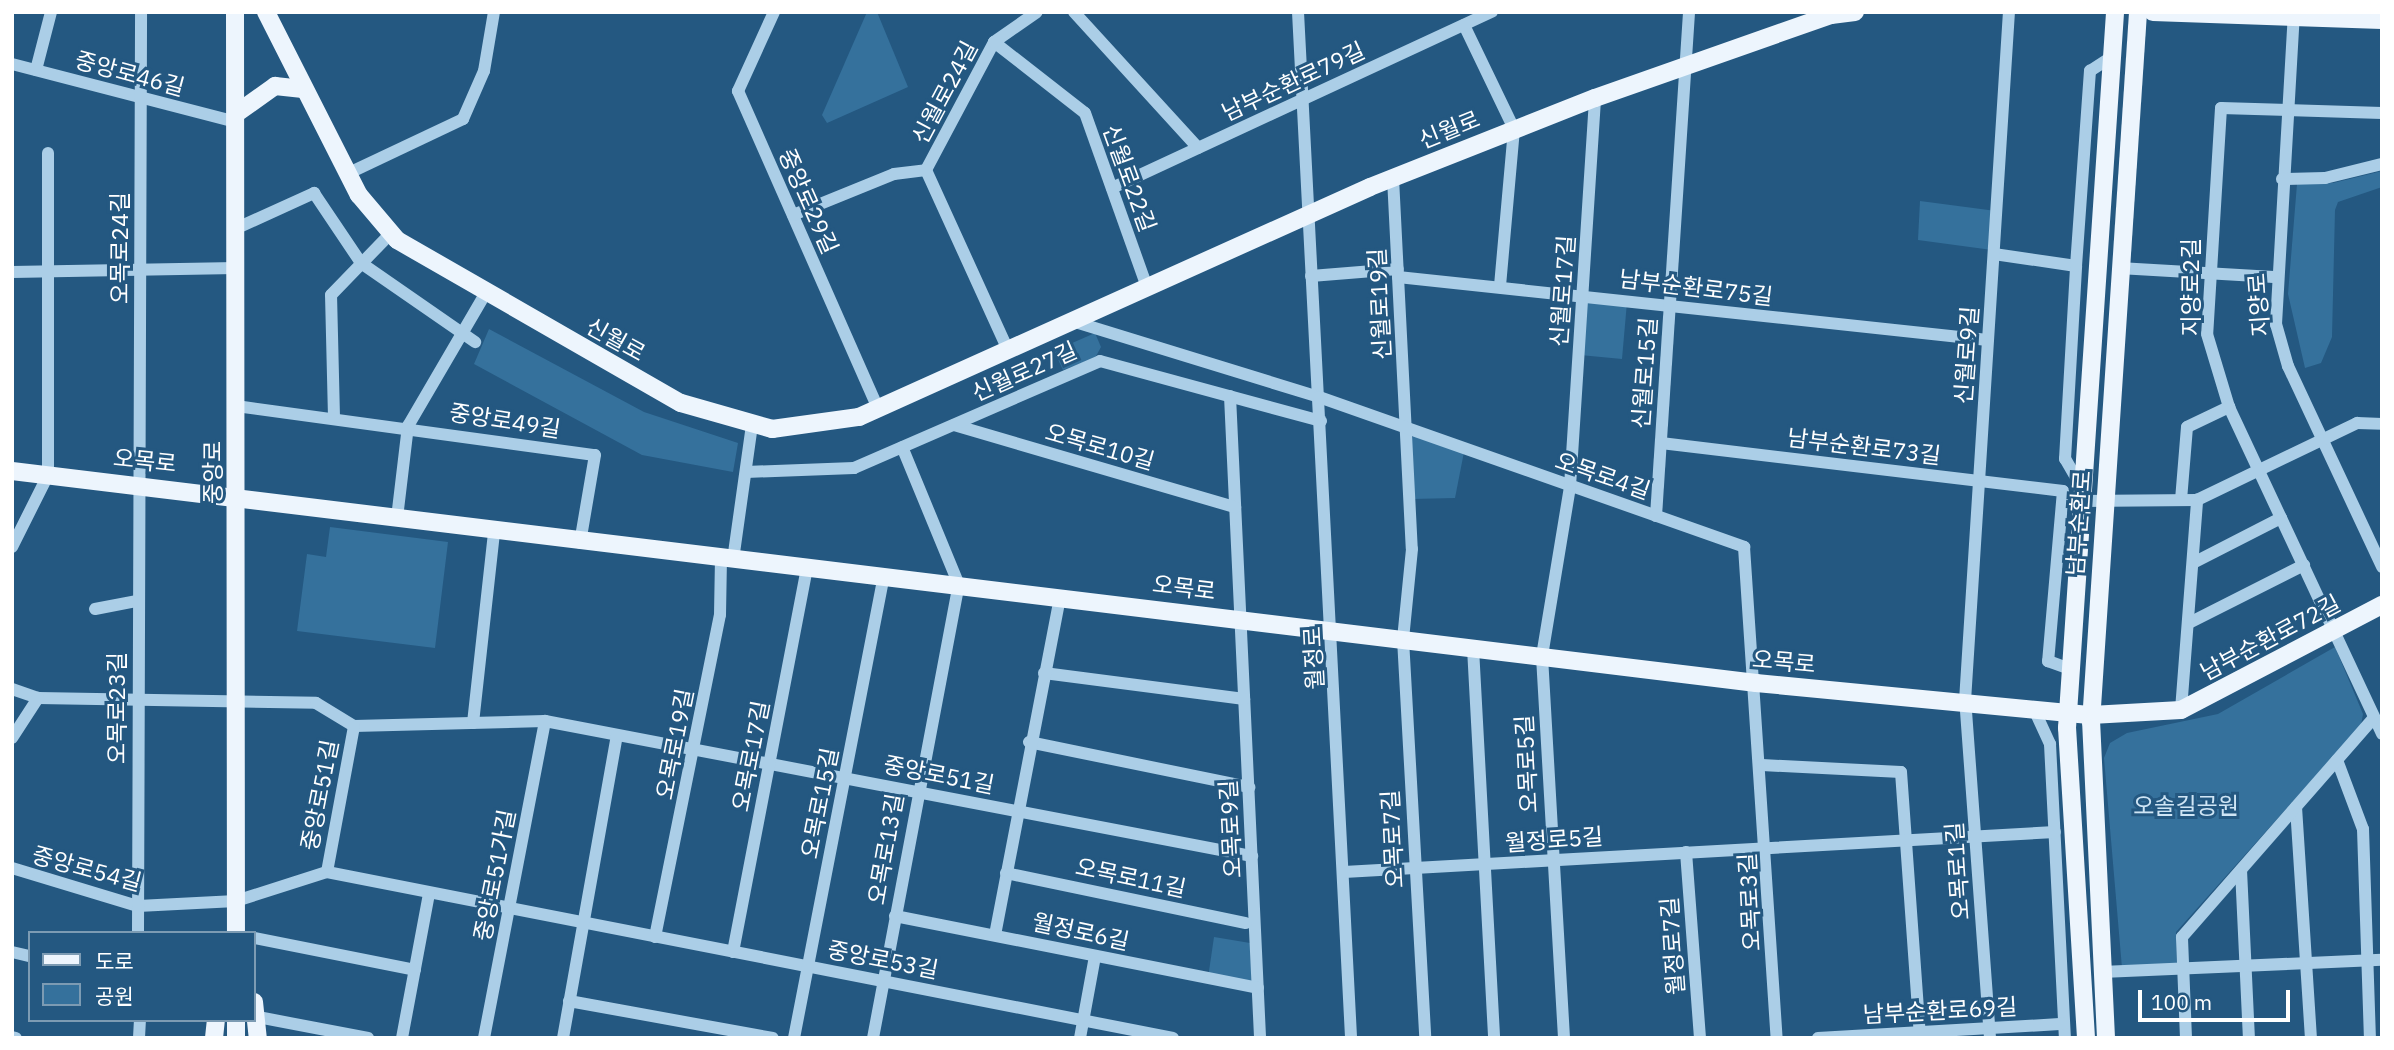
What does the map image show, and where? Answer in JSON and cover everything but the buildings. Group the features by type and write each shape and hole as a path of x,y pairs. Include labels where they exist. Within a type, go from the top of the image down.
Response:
{"main road":[{"name":"중앙로","path":"235,12 236,931"},
{"name":"신월로","path":"266,12 303,89 349,173 391,233 485,294 681,403 772,429 819,425 878,408 1393,177 1595,98 1831,15 1856,12"},
{"name":"남부순환로","path":"2086,1038 2068,712 2115,12"},
{"name":"남부순환로","path":"2106,1034 2091,715 2138,12"},
{"path":"2153,12 2382,20"},
{"path":"237,118 275,86 303,89"},
{"name":"오목로","path":"12,471 236,495 494,534 884,576 1756,683 2033,706 2091,715"},
{"name":"남부순환로72길","path":"2091,715 2181,710 2382,605"},
{"path":"256,1010 258,1038"}],"street":[{"path":"36,70 51,12"},
{"name":"오목로24길","path":"140,485 141,12"},
{"path":"349,173 463,120 484,71 494,12"},
{"name":"중앙로29길","path":"774,12 738,91 878,408"},
{"name":"신월로24길","path":"926,170 993,42 1037,12"},
{"path":"1074,12 1198,148"},
{"name":"월정로","path":"1298,12 1307,215 1333,630 1351,1038"},
{"name":"남부순환로79길","path":"1112,188 1492,12"},
{"name":"신월로15길","path":"1656,516 1689,12"},
{"name":"신월로9길","path":"1965,701 2009,12"},
{"name":"지양로","path":"2294,15 2274,277 2276,324 2287,366 2382,567"},
{"path":"1464,25 1514,129 1500,287"},
{"name":"신월로22길","path":"993,42 1085,113 1147,287"},
{"name":"남부순환로","path":"2082,494 2065,459 2076,266 2090,71 2112,55"},
{"name":"중앙로46길","path":"12,64 237,118"},
{"name":"신월로17길","path":"1542,656 1570,486 1595,98"},
{"name":"지양로2길","path":"2287,111 2221,108 2208,274 2207,334 2229,407 2382,734"},
{"path":"2287,111 2382,113"},
{"path":"12,547 48,475 48,153"},
{"path":"2281,179 2325,178 2382,164"},
{"name":"신월로24길","path":"793,215 894,174 926,170"},
{"name":"신월로24길","path":"926,170 1008,350"},
{"name":"신월로19길","path":"1393,177 1406,428"},
{"path":"237,228 314,193 361,264 461,335 475,342"},
{"path":"334,417 331,295 391,233"},
{"path":"1994,254 2076,266"},
{"path":"12,272 236,268"},
{"path":"2119,268 2274,277"},
{"path":"1311,276 1398,273"},
{"name":"남부순환로75길","path":"1398,273 1500,287 1988,340"},
{"name":"중앙로49길","path":"408,426 485,294"},
{"path":"1072,321 1319,397"},
{"name":"신월로27길","path":"746,472 854,468 1100,361 1321,421"},
{"path":"1230,396 1239,618"},
{"name":"오목로4길","path":"1319,397 1744,547 1756,683"},
{"name":"중앙로49길","path":"236,406 408,426 595,455 580,543"},
{"path":"2181,500 2187,427 2229,407"},
{"path":"2082,494 2104,500 2197,500 2357,423 2382,424"},
{"path":"727,559 746,472 752,424"},
{"name":"오목로10길","path":"954,425 1234,507"},
{"path":"397,518 408,426"},
{"path":"1403,639 1412,550 1406,428"},
{"name":"남부순환로73길","path":"1661,443 2063,491 2048,661 2070,669"},
{"path":"902,447 959,585"},
{"name":"오목로23길","path":"138,931 137,601 140,485"},
{"name":"남부순환로72길","path":"2181,710 2197,500"},
{"path":"2193,563 2281,518"},
{"path":"473,723 494,534"},
{"name":"오목로19길","path":"655,937 695,749 720,615 727,559"},
{"path":"2189,623 2304,565"},
{"name":"오목로17길","path":"733,952 807,568"},
{"name":"오목로15길","path":"794,1038 884,576"},
{"name":"오목로13길","path":"873,1038 916,791 959,585"},
{"path":"995,935 1060,597"},
{"path":"95,608 137,601"},
{"name":"오목로9길","path":"1239,618 1260,1038"},
{"name":"오목로7길","path":"1403,639 1425,1038"},
{"path":"1473,648 1494,1038"},
{"name":"오목로5길","path":"1542,656 1564,1038"},
{"path":"1044,673 1244,699"},
{"name":"오목로3길","path":"1756,683 1777,1038"},
{"path":"12,689 38,698 12,738"},
{"name":"중앙로51길","path":"38,698 236,697 316,703 354,726 545,721 1252,856"},
{"name":"오목로1길","path":"1965,701 1990,1033"},
{"path":"2033,706 2050,744 2065,1031"},
{"path":"2186,1038 2182,937 2374,718"},
{"name":"중앙로51가길","path":"484,1038 545,721"},
{"name":"중앙로51길","path":"327,872 354,726"},
{"path":"563,1038 617,736"},
{"path":"1030,742 1249,787"},
{"path":"2337,760 2363,829 2371,1038"},
{"path":"1762,765 1901,772 1920,1035"},
{"path":"2296,807 2311,1038"},
{"name":"월정로5길","path":"1344,872 2055,832"},
{"name":"월정로7길","path":"1686,852 1700,1038"},
{"path":"2241,870 2249,1038"},
{"name":"중앙로54길","path":"13,871 138,906 236,901"},
{"name":"중앙로53길","path":"236,901 327,872 509,910 884,979 1083,1022 1172,1038"},
{"name":"오목로11길","path":"1006,873 1246,923"},
{"path":"402,1038 429,894"},
{"name":"월정로6길","path":"895,916 1258,988"},
{"path":"256,938 415,970"},
{"path":"1080,1038 1095,956"},
{"path":"2102,972 2382,960"},
{"path":"569,1001 773,1038"},
{"path":"256,1010 368,1038"},
{"name":"남부순환로69길","path":"1818,1038 2065,1031"}],"green space":[{"path":"867,12 877,12 908,87 827,123 822,115"},
{"path":"2382,171 2382,187 2338,202 2335,210 2332,337 2321,363 2305,368 2288,294 2297,184 2333,183"},
{"path":"1920,201 1996,211 1992,250 1918,240"},
{"path":"1584,298 1627,302 1622,359 1580,355"},
{"path":"489,329 644,412 738,443 733,472 642,455 474,364"},
{"path":"1095,333 1101,347 1095,358 1063,370 1054,351"},
{"path":"1415,434 1464,452 1455,498 1412,499 1407,443"},
{"path":"330,527 448,542 435,648 297,631 307,554 326,557"},
{"name":"오솔길공원","path":"2335,647 2363,714 2361,725 2176,932 2177,965 2122,968 2104,758 2110,743 2127,733 2218,714"},
{"path":"1214,937 1250,943 1252,987 1208,978"}]}
